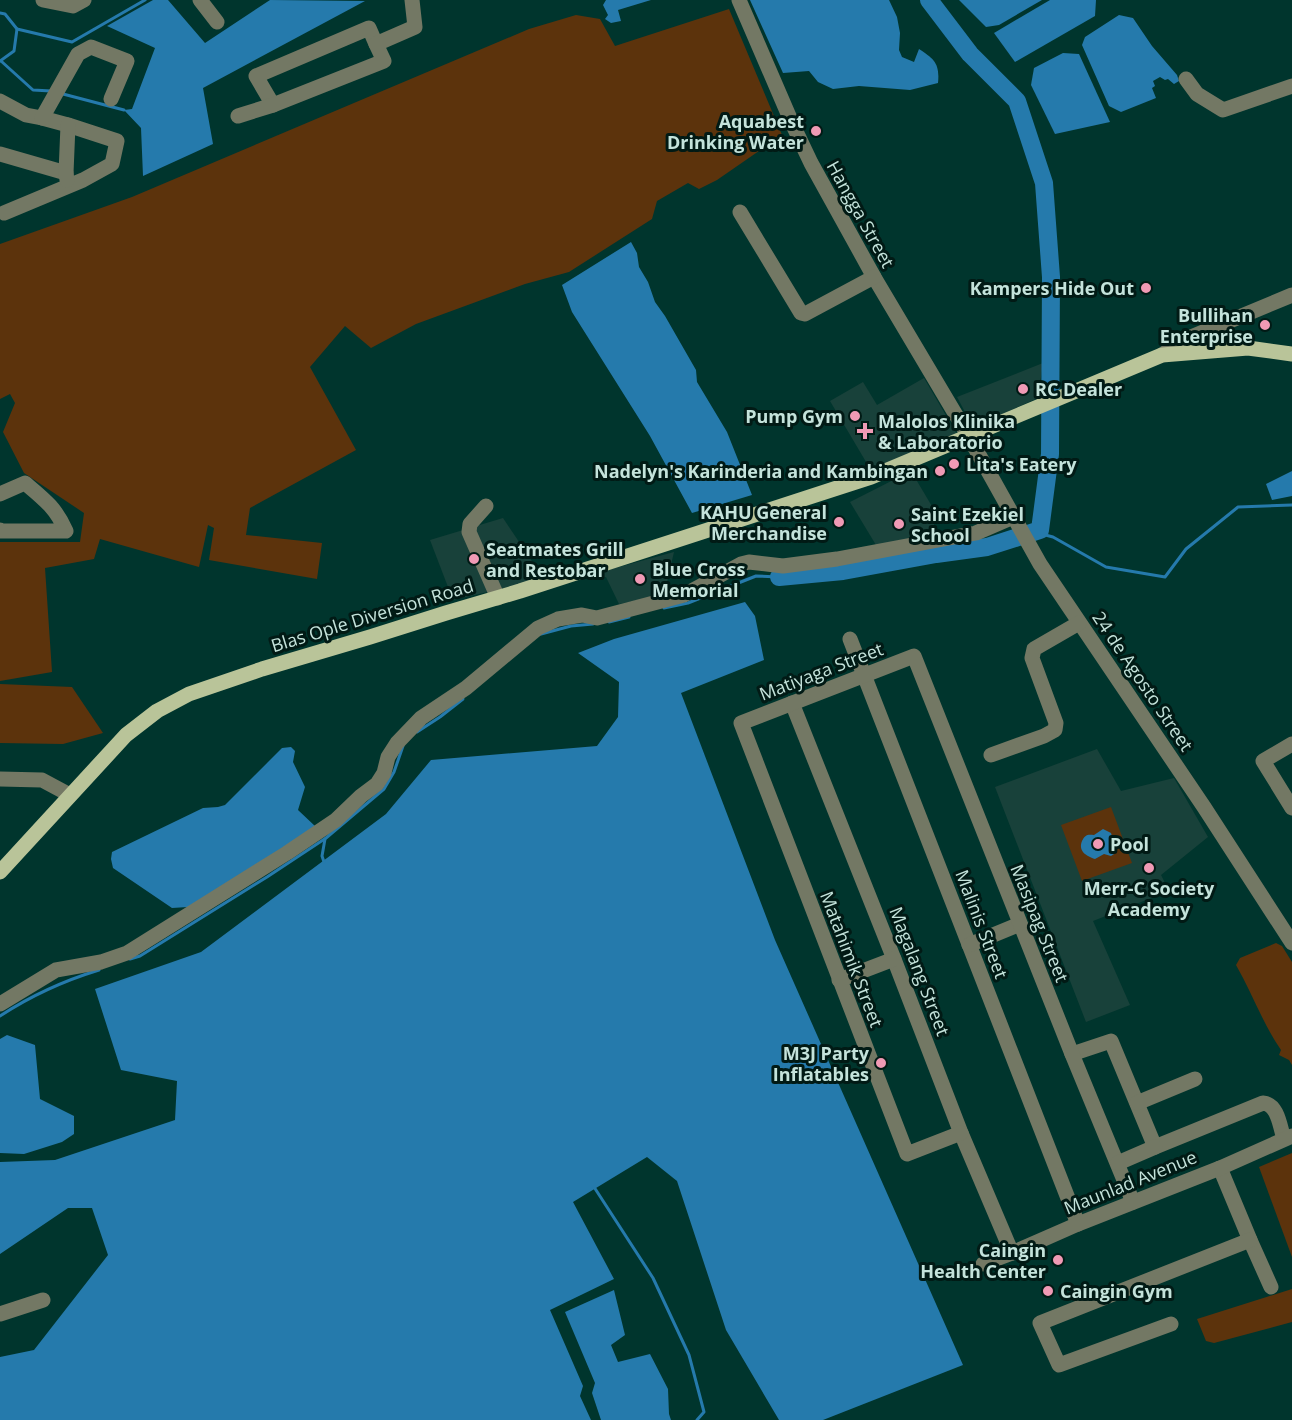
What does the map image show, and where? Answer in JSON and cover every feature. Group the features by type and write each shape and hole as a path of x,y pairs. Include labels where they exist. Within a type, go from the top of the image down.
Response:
{"main road":[{"name":"Blas Ople Diversion Road","path":"0,872 126,735 157,711 189,693 446,612 498,598 872,477 1162,355 1248,348 1292,354"}],"street":[{"path":"43,0 73,6 84,0"},
{"path":"200,0 217,22"},
{"path":"376,44 415,27 412,0"},
{"name":"Hangga Street","path":"739,0 811,164 874,277 969,437"},
{"path":"238,116 273,105 384,61 369,28 256,76 273,105"},
{"path":"42,118 78,54 91,46 127,61 111,99"},
{"path":"1186,79 1197,94 1223,110 1292,86"},
{"path":"0,154 67,179 83,180 112,164 117,141 69,124 26,115 1,105"},
{"path":"67,179 69,124"},
{"path":"3,213 67,179"},
{"path":"740,212 801,313 805,314 874,277"},
{"path":"1162,355 1184,340 1292,295"},
{"name":"24 de Agosto Street","path":"969,437 1040,564 1198,797 1292,943"},
{"path":"0,494 25,483 48,502 66,531 0,530"},
{"path":"486,506 470,524 469,532 498,598"},
{"path":"0,1004 56,970 101,962 127,953 336,820 377,784 384,772 388,757 397,743 421,718 466,688 538,628 558,619 582,615 597,618 684,595 741,564 749,562 783,566 848,557 976,534 1015,521"},
{"path":"991,755 1055,730 1056,723 1032,653 1034,649 1080,623"},
{"name":"Malinis Street","path":"850,639 1078,1224"},
{"name":"Matiyaga Street","path":"741,723 914,656"},
{"name":"Masipag Street","path":"914,656 1071,1054 1133,1202"},
{"name":"Magalang Street","path":"792,703 961,1133 1012,1253"},
{"name":"Matahimik Street","path":"741,723 907,1154 961,1133"},
{"path":"1292,744 1263,761 1292,808"},
{"path":"0,779 42,780 70,795"},
{"path":"969,945 1020,924"},
{"path":"839,980 894,959"},
{"path":"1071,1054 1111,1041 1155,1147"},
{"path":"1137,1103 1194,1079"},
{"path":"1118,1163 1263,1103 1274,1107 1288,1138"},
{"name":"Maunlad Avenue","path":"983,1264 1288,1138"},
{"path":"1220,1168 1271,1287"},
{"path":"1171,1324 1059,1365 1040,1323 1250,1240"},
{"path":"0,1314 42,1300"}],"shaded area":[{"path":"729,9 782,135 717,180 699,189 688,183 657,201 652,219 569,272 525,284 416,324 371,348 345,326 310,367 356,450 250,508 246,535 322,543 317,579 209,560 214,528 208,525 199,567 100,539 94,559 45,568 52,672 0,681 0,542 80,542 84,513 24,473 3,432 15,403 10,394 0,399 0,244 132,197 529,29 576,15 600,19 615,46"},
{"path":"1043,363 1038,398 973,427 957,397"},
{"path":"924,378 958,436 872,472 830,401 863,382 877,405"},
{"name":"Saint Ezekiel School","path":"911,471 933,508 935,539 879,550 850,502"},
{"path":"503,518 544,579 453,600 430,540"},
{"path":"674,552 664,595 619,604 606,577 596,579 593,574"},
{"path":"0,684 72,687 103,733 63,744 0,743"},
{"path":"1097,749 1121,791 1174,778 1208,837 1161,875 1169,891 1093,921 1130,1005 1086,1022 995,787"},
{"path":"1111,807 1132,863 1082,881 1061,825"},
{"path":"1276,943 1282,946 1292,962 1292,1065 1289,1060 1279,1055 1281,1050 1236,965 1240,958"},
{"path":"1292,1153 1292,1257 1259,1167"},
{"path":"1292,1289 1292,1322 1214,1343 1206,1341 1197,1319"}],"water":[{"path":"153,0 168,0 205,43 270,0 365,1 203,88 213,144 143,176 141,128 124,110 132,109 155,48 107,26"},
{"path":"606,0 651,0 618,10 621,21 611,23 605,19 608,15 603,5"},
{"path":"750,0 889,0 897,17 900,33 899,50 902,57 914,62 919,49 935,62 938,83 910,90 859,86 833,89 818,82 809,71 783,73"},
{"path":"959,0 1042,0 999,25 986,27"},
{"path":"1050,0 1096,0 1095,16 1015,62 994,33"},
{"path":"1119,15 1133,18 1152,46 1177,75 1179,81 1174,84 1160,77 1153,81 1155,86 1152,88 1156,98 1121,112 1109,106 1082,45 1085,37"},
{"path":"1063,53 1079,54 1110,122 1055,134 1031,85 1034,68"},
{"path":"631,242 637,253 639,267 648,282 655,302 696,370 697,382 727,432 752,495 692,513 650,436 572,312 562,285"},
{"path":"1292,471 1292,496 1272,500 1266,484"},
{"path":"745,602 755,616 764,660 681,693 775,940 963,1365 823,1420 779,1420 726,1330 677,1181 647,1157 573,1202 614,1279 550,1310 583,1386 580,1396 591,1420 0,1420 0,1357 34,1350 108,1255 92,1208 68,1208 0,1254 0,1162 55,1160 175,1120 177,1081 121,1070 95,989 201,952 386,814 431,760 597,746 618,717 619,682 578,653 614,639"},
{"path":"291,747 295,751 293,762 305,787 298,810 316,827 188,907 172,908 113,868 112,852 203,808 225,805 282,748"},
{"name":"Pool","path":"1103,829 1111,833 1116,851 1111,856 1104,854 1095,859 1084,853 1081,848 1082,841 1085,836 1094,835"},
{"path":"7,1035 35,1045 40,1099 74,1116 74,1134 62,1142 24,1154 0,1153 0,1039"},
{"path":"614,1290 625,1335 611,1345 618,1362 650,1354 668,1389 671,1420 601,1420 592,1393 595,1383 565,1312"}],"waterway":[{"path":"17,29 72,42 145,0"},
{"path":"779,577 843,571 987,547 1040,530 1050,454 1051,277 1044,183 1017,101 970,54 929,0"},
{"path":"0,13 5,14 17,29 14,51 0,61"},
{"path":"1,61 33,90 51,91"},
{"path":"63,94 124,110"},
{"path":"1034,532 1053,537 1106,567 1165,577 1186,549 1238,507 1292,505"},
{"path":"664,608 688,603 756,576 779,577"},
{"path":"609,622 629,617"},
{"path":"541,634 571,626 593,624"},
{"path":"417,732 463,699"},
{"path":"130,959 140,956 326,838 384,789 394,772 403,746"},
{"path":"324,862 322,856 325,839"},
{"path":"0,1016 48,989 99,970"},
{"path":"594,1187 653,1278 689,1355 704,1412 697,1420"}],"place":[{"name":"Aquabest Drinking Water","path":"816,131"},
{"name":"Kampers Hide Out","path":"1146,288"},
{"name":"Bullihan Enterprise","path":"1265,325"},
{"name":"RC Dealer","path":"1023,389"},
{"name":"Pump Gym","path":"855,416"},
{"name":"Malolos Klinika & Laboratorio","path":"865,431"},
{"name":"Lita's Eatery","path":"954,464"},
{"name":"Nadelyn's Karinderia and Kambingan","path":"940,471"},
{"name":"KAHU General Merchandise","path":"839,522"},
{"name":"Saint Ezekiel School","path":"899,524"},
{"name":"Seatmates Grill and Restobar","path":"474,559"},
{"name":"Blue Cross Memorial","path":"640,579"},
{"name":"Pool","path":"1098,844"},
{"name":"Merr-C Society Academy","path":"1149,868"},
{"name":"M3J Party Inflatables","path":"881,1063"},
{"name":"Caingin Health Center","path":"1058,1260"},
{"name":"Caingin Gym","path":"1048,1291"}]}
